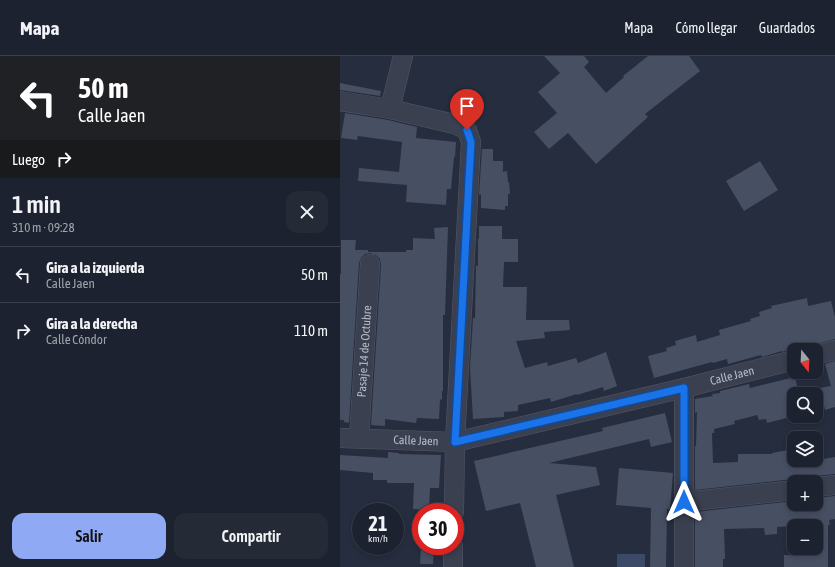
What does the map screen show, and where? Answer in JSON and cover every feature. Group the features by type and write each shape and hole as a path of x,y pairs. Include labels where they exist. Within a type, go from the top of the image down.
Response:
{"street":[{"path":"390,109 403,56"},
{"path":"340,100 390,109 454,124 467,130 471,142 455,442 454,503"},
{"name":"Pasaje 14 de Octubre","path":"359,438 370,264"},
{"path":"823,353 835,350"},
{"name":"Calle Jaen","path":"340,438 455,442 684,388 787,362"},
{"path":"684,388 684,567"},
{"path":"823,486 835,485"},
{"path":"684,502 787,491"},
{"path":"453,555 453,567"}],"water":[{"path":"617,554 645,554 645,567 617,567"}],"building":[{"path":"544,56 584,56 589,62 584,67 606,93 624,77 623,76 648,56 689,56 700,71 645,114 648,117 596,164 568,133 549,149 534,132 557,113 538,92 560,73"},
{"path":"340,83 381,91 380,96 340,90"},
{"path":"345,113 388,120 417,127 416,138 456,142 451,189 447,189 446,205 406,202 407,185 358,181 359,168 399,172 402,142 358,136 357,140 341,138"},
{"path":"482,149 493,149 493,161 503,161 503,172 507,171 510,194 508,194 508,206 505,206 505,210 481,208 481,194 479,195"},
{"path":"760,161 778,190 744,211 726,181"},
{"path":"479,226 502,226 502,239 518,239 518,262 504,262 503,287 527,287 526,320 569,320 570,330 544,332 545,338 516,341 525,368 547,362 548,366 576,358 578,363 606,352 617,386 604,391 603,387 551,402 550,398 518,405 518,411 504,412 504,417 473,419 470,368 473,318 475,318 476,266 478,266"},
{"path":"448,227 445,315 443,315 443,391 442,400 440,399 439,419 417,418 416,423 385,419 385,426 371,425 381,265 380,259 376,255 370,253 365,254 359,263 349,423 344,422 344,420 340,420 341,240 356,240 355,250 368,250 368,252 406,252 406,250 413,250 413,238 435,239 434,228"},
{"path":"807,298 808,306 831,301 835,317 835,339 820,343 787,343 787,350 782,352 762,357 761,355 728,364 727,359 712,362 654,378 648,356 667,351 666,348 676,345 675,341 696,335 697,342 720,335 719,330 751,321 750,319 760,316 759,312 772,308 771,306"},
{"path":"835,361 835,407 825,410 823,401 823,387 831,386 825,364"},
{"path":"787,379 795,379 797,387 787,387 787,418 767,423 766,419 759,420 757,415 734,421 735,424 714,429 714,433 712,433 713,463 738,462 738,454 772,454 787,450 787,467 823,467 823,459 835,457 835,474 787,475 787,480 695,490 697,412 695,413 695,399 713,396 712,394 720,393 720,391 749,384 750,388"},
{"path":"665,413 672,442 651,447 649,439 549,463 596,467 600,485 556,495 574,567 536,567 520,503 486,511 474,461 603,431 602,428"},
{"path":"388,452 399,454 441,455 439,488 430,488 429,503 413,503 414,483 387,483 387,480 373,480 373,473 340,470 340,455 388,458"},
{"path":"619,468 673,473 670,509 667,509 666,567 650,567 651,508 616,505"},
{"path":"835,496 835,519 829,520 830,525 828,525 828,567 784,567 784,555 823,555 823,519 787,519 787,526 777,527 777,534 765,535 764,528 724,529 725,559 723,559 723,567 695,567 695,512 787,502 787,511 823,511 823,497"},
{"path":"420,555 434,555 433,564 420,564"}],"route":[{"path":"467,130 471,142 455,442 684,388 684,502"}]}
